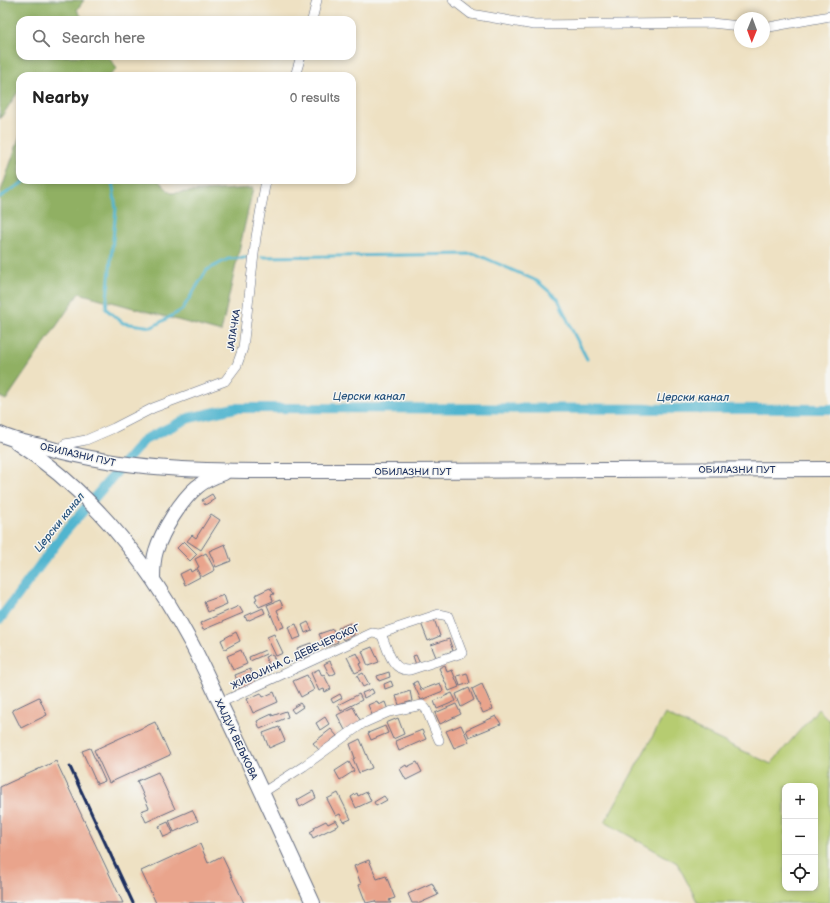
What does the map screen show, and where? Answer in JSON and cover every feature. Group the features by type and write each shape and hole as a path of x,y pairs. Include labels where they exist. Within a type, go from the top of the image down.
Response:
{"main road":[{"name":"ОБИЛАЗНИ ПУТ","path":"5,436 23,441 68,449 115,463 192,470 830,468"},
{"name":"ХАЈДУК ВЕЉКОВА","path":"5,436 38,457 65,478 88,500 123,539 153,579 190,641 242,747 313,903"},
{"path":"153,579 156,552 178,509 197,486 227,471"}],"street":[{"path":"313,16 317,0"},
{"path":"453,0 471,14 534,25 711,23 734,25"},
{"path":"770,27 830,16"},
{"path":"296,72 300,60"},
{"name":"ЈАЛАЧКА","path":"68,449 153,408 225,381 237,365 243,348 256,237 265,184"},
{"name":"ЖИВОЈИНА С. ДЕВЕЧЕРСКОГ","path":"220,703 367,635 372,633 379,634 439,614 445,614 448,616 462,653 410,670 401,670 394,664 382,636 379,634"},
{"path":"262,792 304,766 362,724 389,712 422,705 426,709 439,740"}],"green space":[{"path":"0,0 84,0 77,10 81,16 16,16 16,60 111,60 117,69 114,72 16,72 16,95 0,119"},
{"path":"16,147 16,184 162,184 171,193 253,188 221,332 79,293 6,400 0,397 0,194"},
{"path":"818,709 830,721 830,903 698,903 677,863 605,822 665,714 771,764"}],"building":[{"path":"212,494 215,499 205,505 202,500"},
{"path":"211,514 220,520 201,550 187,541 192,535 196,538"},
{"path":"184,541 197,554 190,561 177,548"},
{"path":"225,544 231,561 216,567 209,551"},
{"path":"206,553 215,570 202,577 197,568 199,567 195,559"},
{"path":"190,569 191,572 196,569 200,577 185,585 180,574"},
{"path":"270,588 274,594 271,595 273,601 259,607 255,600 257,599 255,595"},
{"path":"224,595 227,604 208,612 204,602"},
{"path":"280,600 283,607 277,610 284,627 277,629 267,605"},
{"path":"239,606 243,613 203,630 200,623"},
{"path":"263,608 265,613 247,621 245,616"},
{"path":"434,619 440,636 428,641 421,623"},
{"path":"308,622 312,630 305,633 302,625"},
{"path":"350,623 354,635 343,640 338,628"},
{"path":"296,624 301,637 293,640 288,627"},
{"path":"333,629 338,642 325,647 319,634"},
{"path":"236,632 240,641 225,649 221,640"},
{"path":"274,634 283,653 276,656 267,637"},
{"path":"449,639 453,651 436,657 431,645"},
{"path":"311,643 315,653 302,659 297,648"},
{"path":"372,647 379,662 368,666 362,651"},
{"path":"241,650 247,664 233,670 227,656"},
{"path":"265,650 266,654 250,661 249,657"},
{"path":"357,653 362,663 359,664 362,670 355,673 347,657"},
{"path":"272,654 277,664 270,667 265,657"},
{"path":"416,655 420,664 416,665 413,656"},
{"path":"330,661 336,673 330,676 324,664"},
{"path":"445,665 447,672 452,670 459,687 449,691 439,668"},
{"path":"250,669 256,683 240,689 235,675"},
{"path":"319,669 322,676 324,675 331,689 325,692 324,689 319,691 311,673"},
{"path":"389,672 390,677 379,681 377,676"},
{"path":"363,673 369,684 363,687 357,676"},
{"path":"467,673 470,683 460,686 457,676"},
{"path":"307,675 314,690 301,697 293,681"},
{"path":"391,681 393,686 385,689 384,684"},
{"path":"417,681 421,690 440,683 443,691 421,700 413,683"},
{"path":"482,684 493,709 483,713 472,689"},
{"path":"469,688 474,700 461,707 456,694"},
{"path":"372,689 374,693 364,698 362,693"},
{"path":"410,691 412,701 399,705 396,696"},
{"path":"274,692 278,702 253,713 247,699 261,693 263,697"},
{"path":"452,693 456,701 437,709 434,701"},
{"path":"340,694 342,698 333,703 331,699"},
{"path":"359,694 362,700 341,711 338,705"},
{"path":"39,697 47,715 21,728 12,710"},
{"path":"377,701 379,705 385,702 388,710 373,717 368,705"},
{"path":"300,703 303,707 294,713 291,709"},
{"path":"456,704 461,714 440,724 435,713"},
{"path":"353,707 361,722 345,730 337,715"},
{"path":"286,711 288,717 260,729 257,721 272,714 272,716"},
{"path":"496,716 501,724 469,737 466,730"},
{"path":"325,717 329,724 320,730 316,723"},
{"path":"398,718 404,734 393,739 386,723"},
{"path":"155,722 170,755 109,783 94,750"},
{"path":"461,725 469,742 454,748 446,731"},
{"path":"385,726 388,733 371,740 368,733"},
{"path":"279,727 285,741 269,748 263,733"},
{"path":"331,729 337,736 319,750 313,743"},
{"path":"422,730 426,739 399,751 395,741"},
{"path":"360,739 372,768 359,773 353,759 355,758 350,744"},
{"path":"90,748 105,781 97,784 82,751"},
{"path":"56,761 123,903 0,903 0,787"},
{"path":"349,762 354,771 340,780 335,771"},
{"path":"417,762 422,772 406,780 400,769 406,765 407,767"},
{"path":"158,772 175,809 146,822 141,811 149,808 137,781"},
{"path":"313,791 316,798 300,807 297,800"},
{"path":"367,792 371,801 356,808 351,797 357,793 358,796"},
{"path":"338,793 351,819 344,822 340,814 336,816 327,799"},
{"path":"384,796 387,800 376,806 374,802"},
{"path":"192,810 198,821 174,832 169,820"},
{"path":"336,820 339,825 313,838 310,832 315,829 314,827 326,821 328,824"},
{"path":"168,822 173,833 164,837 159,826"},
{"path":"200,844 208,863 222,856 244,903 156,903 141,871"},
{"path":"369,860 377,879 386,876 395,898 389,900 391,903 376,903 375,901 366,903 354,866"},
{"path":"432,883 438,895 420,903 412,903 408,894"}],"waterway":[{"path":"0,197 21,184"},
{"path":"113,184 116,209 106,309 123,323 152,327 182,310 207,270 228,259 246,258"},
{"path":"262,257 476,254 537,281 558,299 587,359"},
{"name":"Церски канал","path":"0,619 64,533 144,440 189,418 235,408 830,409"}],"railway":[{"path":"70,767 133,903"}]}
